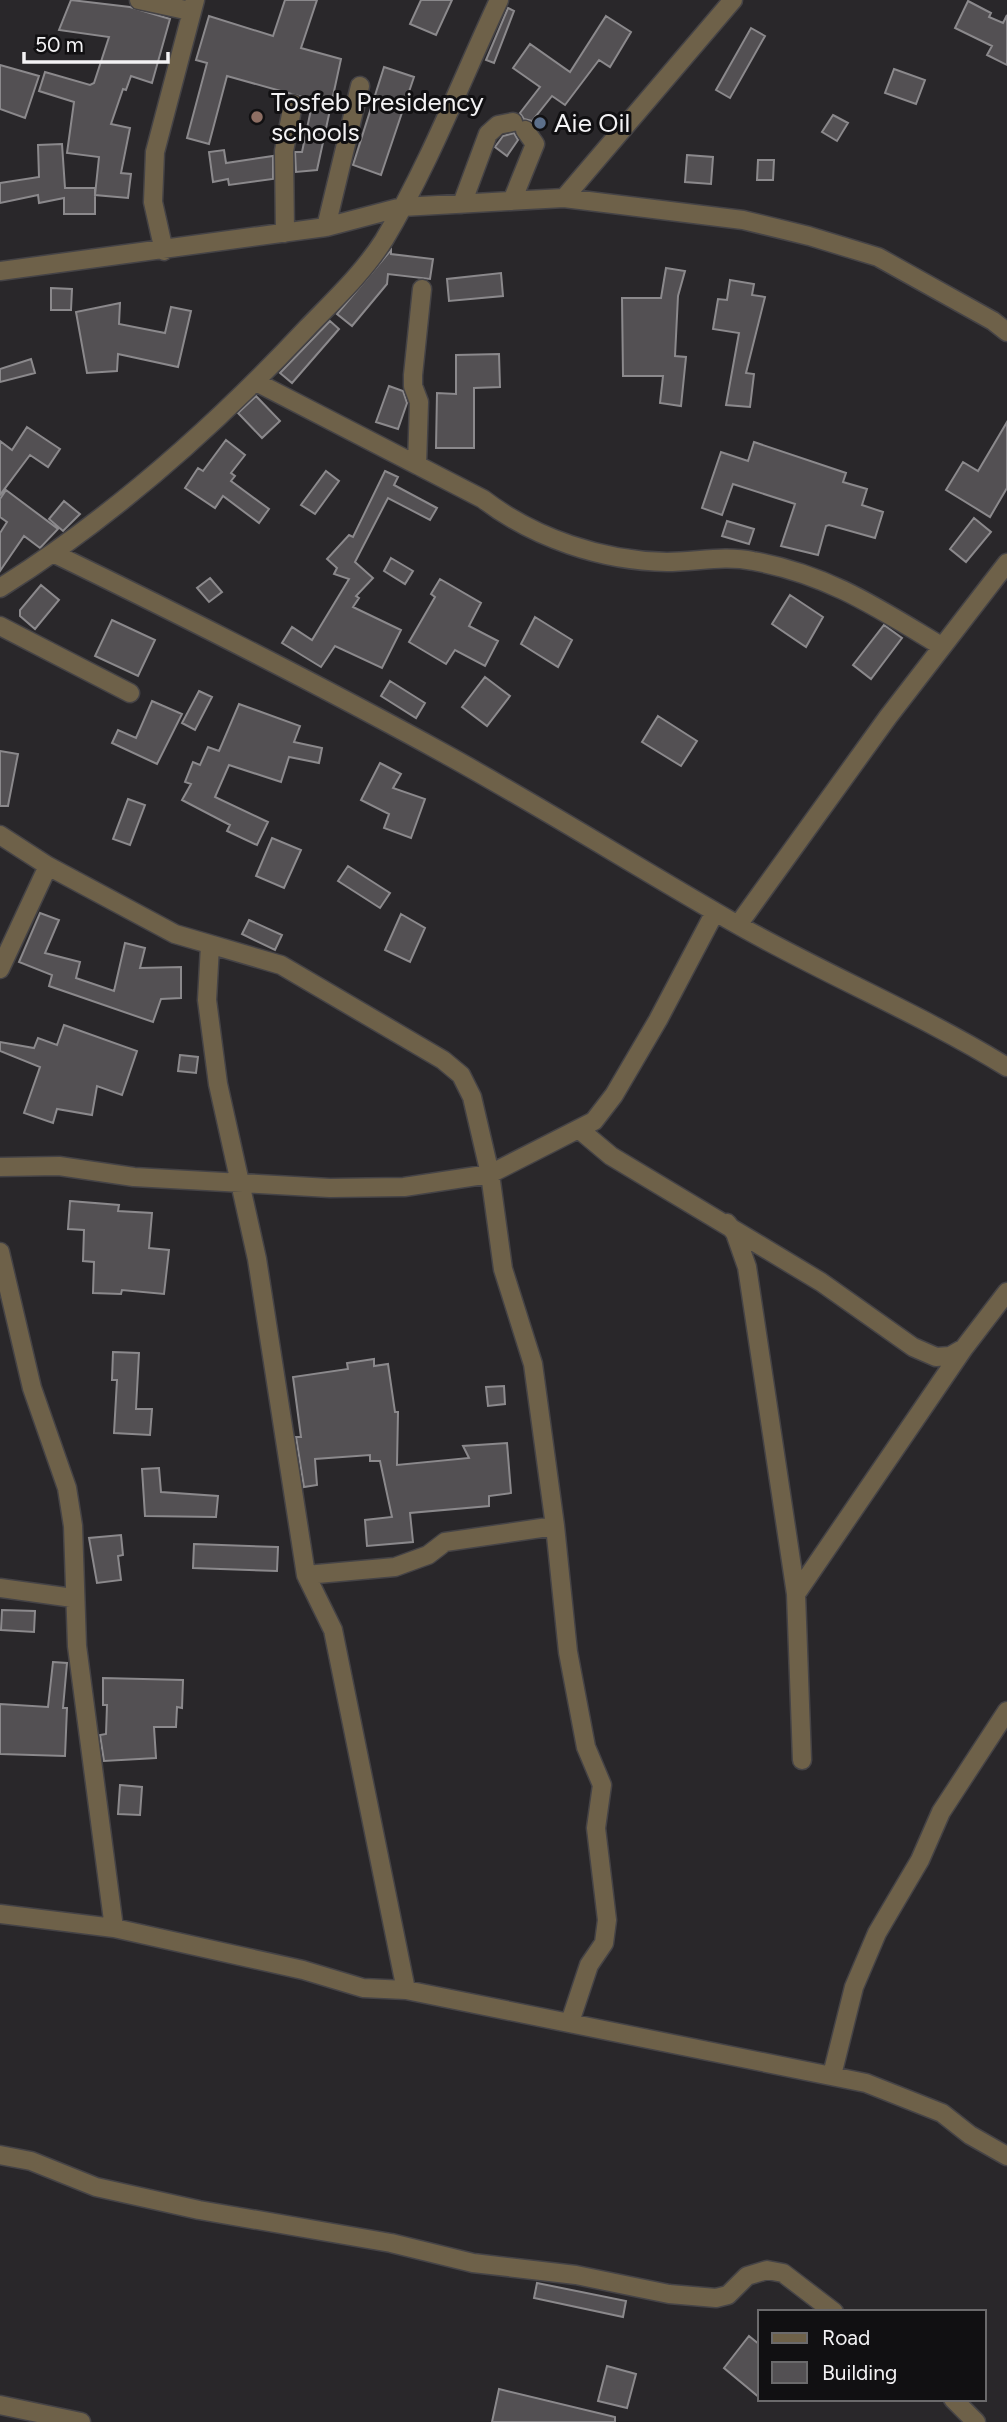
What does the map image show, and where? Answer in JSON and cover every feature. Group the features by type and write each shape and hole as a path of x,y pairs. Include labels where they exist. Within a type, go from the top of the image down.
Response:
{"street":[{"path":"139,0 193,5 155,152 153,202 164,251"},
{"path":"0,589 55,554 148,479 256,382 362,270 402,208 499,0"},
{"path":"564,198 733,0"},
{"path":"327,227 360,86"},
{"path":"285,233 284,151 293,104"},
{"path":"462,204 488,134 498,125 519,126 535,144 512,201"},
{"path":"0,271 327,227 402,208 564,198 743,220 809,236 878,257 993,321 1007,332"},
{"path":"416,466 419,402 413,386 413,376 422,289"},
{"path":"256,382 483,499 507,518 540,534 595,551 642,560 732,558 785,568 822,579 861,596 942,646"},
{"path":"55,554 215,631 437,750 817,969 974,1046 1007,1067"},
{"path":"738,925 942,646 1007,563"},
{"path":"0,626 130,693"},
{"path":"0,835 48,866 175,934 281,965 443,1060 461,1075 472,1097 489,1174 503,1269 533,1364 573,1685 586,1747 602,1785 596,1828 607,1920 604,1944 589,1965 570,2022"},
{"path":"0,970 48,866"},
{"path":"0,1167 60,1166 106,1174 182,1177 241,1185 404,1187 489,1174 594,1121 614,1095 715,912"},
{"path":"210,946 207,1000 218,1084 257,1259 306,1575 333,1630 406,1990"},
{"path":"580,1130 611,1156 727,1223 821,1282 913,1347 936,1357 950,1356 964,1348"},
{"path":"727,1223 735,1233 747,1267 796,1594 802,1760"},
{"path":"0,1252 32,1388 67,1489 73,1525 73,1598 114,1928"},
{"path":"796,1594 964,1348 1007,1292"},
{"path":"306,1575 395,1567 428,1555 444,1542 555,1526"},
{"path":"0,1588 73,1598"},
{"path":"832,2075 854,1987 877,1933 920,1860 941,1812 1007,1711"},
{"path":"0,1914 114,1928 303,1970 363,1988 406,1990 775,2062 800,2071 866,2083 921,2103 1007,2156"},
{"path":"0,2155 31,2161 96,2187 200,2210 391,2243 473,2263 576,2275 669,2294 716,2298 728,2295 747,2276 767,2270 783,2273 831,2310"},
{"path":"955,2401 976,2422"},
{"path":"0,2404 81,2422"}],"building":[{"path":"71,0 130,7 170,19 152,83 131,76 126,90 123,89 111,124 130,128 121,173 131,174 128,198 95,195 99,157 67,153 74,102 39,91 45,72 90,85 94,83 109,37 59,30"},
{"path":"285,0 317,0 301,48 341,59 317,170 296,172 295,152 302,152 313,100 227,76 209,144 187,138 207,63 196,60 209,16 273,36"},
{"path":"421,0 452,0 436,35 410,24"},
{"path":"968,1 991,13 989,17 1003,23 1007,15 1007,65 987,55 992,46 955,28"},
{"path":"508,8 514,11 494,63 486,60"},
{"path":"606,16 631,32 610,67 599,60 565,105 552,96 532,121 524,119 520,113 540,87 513,68 530,44 570,72"},
{"path":"751,28 765,36 730,98 716,90"},
{"path":"0,65 39,76 25,118 0,109"},
{"path":"384,67 414,77 381,175 353,165"},
{"path":"894,69 925,80 916,104 885,93"},
{"path":"833,115 848,123 837,141 822,132"},
{"path":"514,133 518,140 507,156 495,147 503,136"},
{"path":"62,144 65,188 95,188 95,214 64,214 64,198 39,203 38,195 0,203 0,183 39,177 38,145"},
{"path":"224,150 226,163 273,156 273,179 229,185 228,179 213,182 209,152"},
{"path":"687,155 713,157 711,184 685,182"},
{"path":"758,160 774,160 773,180 757,180"},
{"path":"391,250 391,254 433,259 430,279 388,274 387,284 352,326 337,314"},
{"path":"666,268 685,271 678,296 675,356 686,357 681,406 660,403 663,376 623,376 622,298 661,298"},
{"path":"501,273 503,296 449,301 447,279"},
{"path":"730,280 754,284 752,295 765,297 746,373 754,374 750,407 726,405 739,333 713,329 718,299 727,300"},
{"path":"51,288 72,289 71,310 51,310"},
{"path":"120,303 119,324 165,333 171,307 191,311 178,367 118,354 117,371 87,373 76,312"},
{"path":"330,321 339,329 292,383 280,373"},
{"path":"499,354 500,387 474,388 474,448 436,448 437,393 456,394 456,355"},
{"path":"31,359 35,373 0,382 0,369"},
{"path":"389,386 403,391 407,403 398,429 376,422"},
{"path":"256,396 280,421 262,438 238,413"},
{"path":"1007,422 1007,488 990,517 946,490 963,462 978,471"},
{"path":"27,427 60,449 48,467 30,455 0,495 0,441 12,450"},
{"path":"226,440 245,455 231,473 235,476 231,481 269,509 259,523 223,496 215,508 185,488 198,468 203,471"},
{"path":"754,442 846,473 843,482 867,489 862,505 883,512 875,538 829,525 826,526 818,555 781,546 795,504 733,484 722,515 702,508 721,452 748,461"},
{"path":"326,471 339,481 315,514 301,505"},
{"path":"385,471 398,477 394,485 437,508 430,520 388,498 355,562 373,578 356,596 359,598 353,607 401,630 382,668 335,646 321,667 282,643 292,627 312,640 349,579 334,574 337,568 327,559 349,535 353,537"},
{"path":"6,490 58,529 40,548 24,536 0,571 0,533 7,522 0,517 0,499"},
{"path":"64,501 80,514 63,531 49,519"},
{"path":"974,518 991,532 966,562 950,549"},
{"path":"727,521 754,529 749,544 722,536"},
{"path":"391,558 413,571 405,584 384,571"},
{"path":"210,578 222,592 209,602 197,588"},
{"path":"440,579 481,603 469,626 498,641 485,666 455,650 446,664 409,642 435,597 431,594"},
{"path":"41,585 59,600 35,629 20,616 20,610"},
{"path":"790,595 823,617 806,647 772,624"},
{"path":"535,617 572,640 558,667 521,644"},
{"path":"112,620 155,640 138,676 95,656"},
{"path":"884,625 902,638 871,679 853,665"},
{"path":"485,677 510,696 487,726 462,707"},
{"path":"390,681 425,703 416,718 381,696"},
{"path":"199,691 212,697 195,730 182,723"},
{"path":"152,701 182,714 157,764 112,743 118,730 136,738"},
{"path":"239,704 300,726 294,742 322,748 319,763 289,757 281,782 229,765 215,797 268,822 257,845 227,831 230,825 182,800 191,784 185,782 193,762 200,765 208,747 219,751"},
{"path":"658,716 697,741 681,766 642,742"},
{"path":"0,751 18,754 8,806 0,806"},
{"path":"380,763 401,774 393,788 425,799 411,838 384,828 389,814 361,800"},
{"path":"128,799 145,805 130,845 113,839"},
{"path":"272,838 301,850 284,888 256,876"},
{"path":"348,866 390,893 380,908 338,881"},
{"path":"40,913 59,920 45,953 80,962 76,978 114,991 125,943 145,948 140,968 181,967 181,998 161,999 153,1022 49,986 52,975 19,962"},
{"path":"401,914 425,928 410,962 385,950"},
{"path":"249,920 282,935 275,950 242,934"},
{"path":"64,1025 137,1051 122,1095 97,1086 92,1115 57,1109 53,1123 24,1113 40,1067 0,1051 0,1042 34,1048 38,1038 57,1045"},
{"path":"180,1055 198,1057 196,1073 178,1071"},
{"path":"70,1201 119,1205 118,1211 152,1213 149,1248 169,1250 164,1294 122,1290 121,1294 93,1293 94,1262 83,1261 84,1230 68,1229"},
{"path":"113,1352 139,1353 136,1409 152,1409 150,1435 114,1433 117,1380 112,1380"},
{"path":"374,1359 374,1366 388,1364 395,1412 398,1412 397,1465 469,1458 463,1446 507,1443 511,1493 489,1496 489,1506 410,1513 413,1542 367,1546 365,1520 392,1517 380,1461 370,1461 370,1455 315,1459 317,1485 304,1487 296,1437 301,1437 293,1377 348,1369 347,1363"},
{"path":"504,1386 505,1404 488,1406 486,1387"},
{"path":"159,1468 161,1492 218,1496 216,1517 145,1516 142,1469"},
{"path":"121,1535 123,1555 118,1556 121,1580 97,1583 89,1538"},
{"path":"194,1544 278,1547 277,1571 193,1568"},
{"path":"2,1610 35,1611 34,1632 1,1630"},
{"path":"53,1662 67,1663 63,1708 67,1708 65,1756 0,1754 0,1704 48,1707"},
{"path":"103,1678 183,1680 182,1708 177,1707 176,1727 154,1727 156,1758 104,1761 100,1735 106,1734 107,1705 103,1705"},
{"path":"120,1785 142,1787 140,1815 118,1814"},
{"path":"537,2283 626,2301 623,2317 534,2298"},
{"path":"749,2336 758,2343 758,2396 724,2368"},
{"path":"607,2366 636,2374 627,2408 598,2401"},
{"path":"499,2389 615,2417 615,2422 492,2422"}],"place":[{"name":"Tosfeb Presidency schools","path":"257,117"},
{"name":"Aie Oil","path":"540,123"}]}
